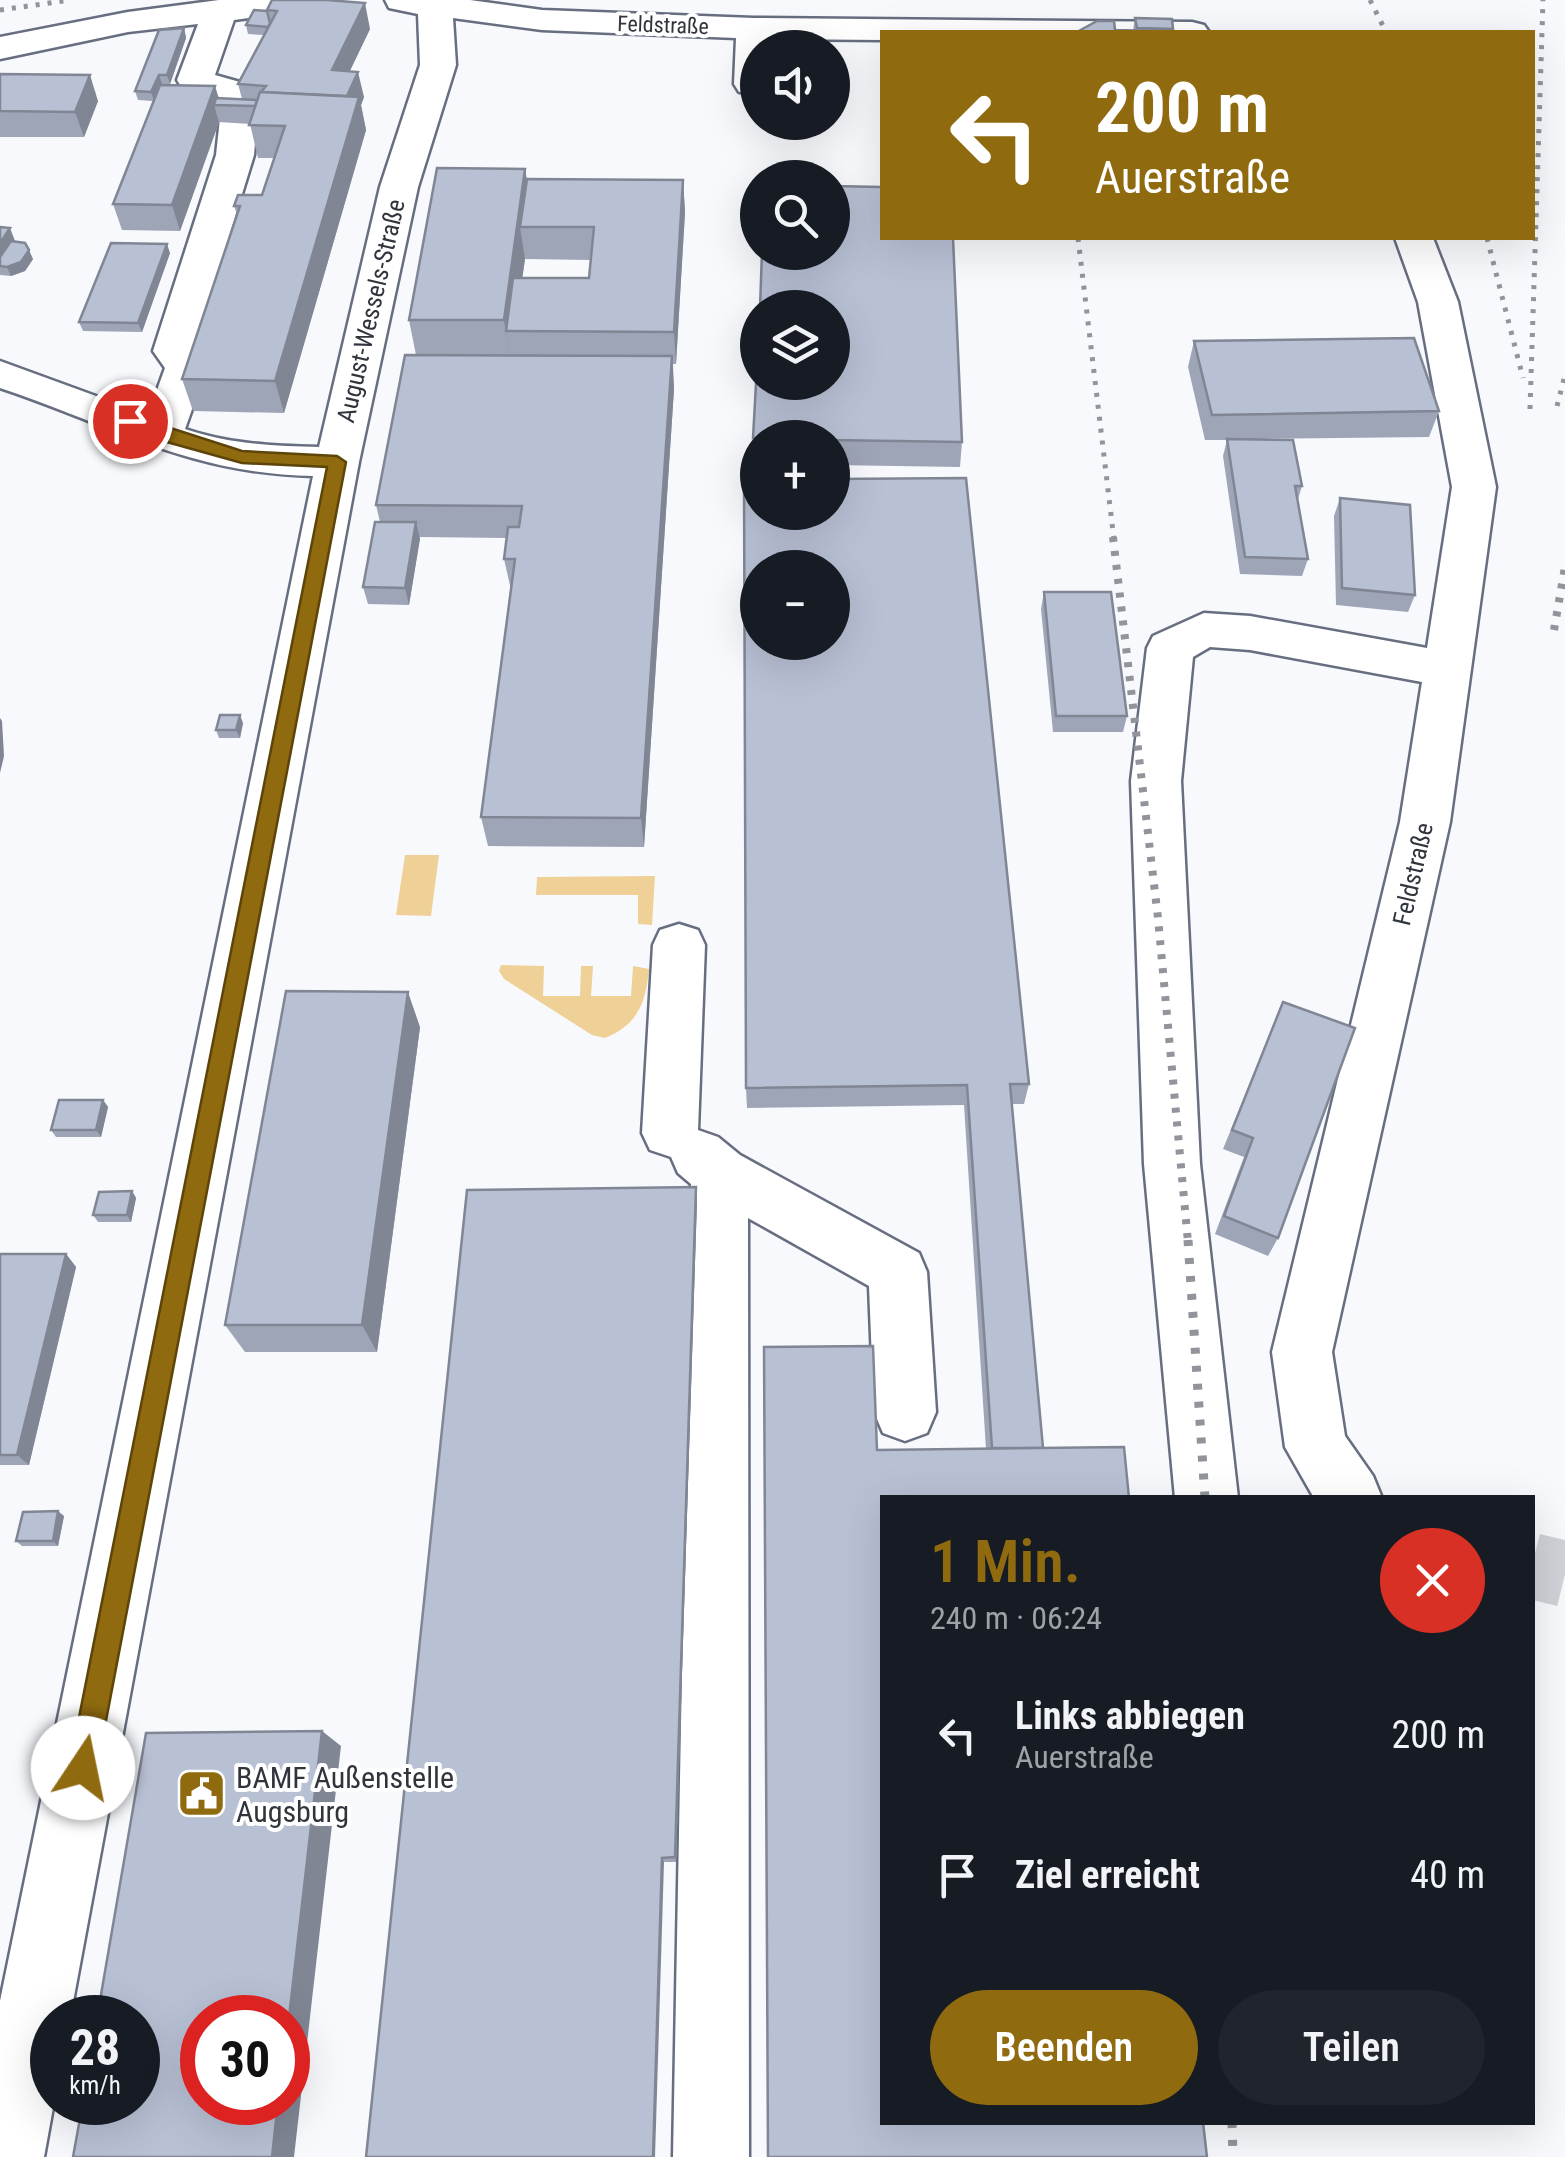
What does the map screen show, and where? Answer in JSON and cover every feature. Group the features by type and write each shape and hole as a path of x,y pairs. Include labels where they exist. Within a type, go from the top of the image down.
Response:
{"street":[{"path":"0,48 84,30 310,0"},
{"name":"Feldstraße","path":"393,0 542,20 945,30"},
{"name":"August-Wessels-Straße","path":"6,2157 337,462 399,187 438,65 433,4"},
{"path":"162,435 186,367 173,352 235,155 241,94 195,80 220,10"},
{"name":"Feldstraße","path":"1349,1495 1316,1447 1307,1407 1302,1352 1426,822 1474,487 1438,302 1415,240"},
{"path":"0,374 162,435 242,457 337,462"},
{"path":"1206,1495 1172,1164 1156,800 1170,648 1204,630 1250,634 1448,670"},
{"path":"679,945 696,1154 711,2157"},
{"path":"696,1154 898,1272 905,1412"}],"shaded area":[{"path":"405,855 439,855 431,916 396,915"},
{"path":"655,876 652,925 638,924 638,895 536,895 537,877"},
{"path":"501,965 544,966 543,996 580,996 581,966 593,966 591,996 631,996 633,966 649,969 646,992 633,1019 605,1038 592,1035 504,979 499,971"}],"building":[{"path":"272,0 365,3 332,70 358,72 347,96 261,92 266,86 238,84 277,11 267,10"},
{"path":"254,10 267,11 268,27 246,25"},
{"path":"1135,18 1172,19 1173,29 1137,28"},
{"path":"1097,21 1114,21 1115,30 1081,30"},
{"path":"184,28 167,75 159,75 151,92 135,91 159,30"},
{"path":"0,74 90,75 75,112 0,111"},
{"path":"160,85 215,86 172,205 113,204"},
{"path":"260,92 359,97 275,381 182,379 240,206 234,206 238,195 262,195 285,126 249,125"},
{"path":"216,98 257,100 255,106 214,105"},
{"path":"437,168 525,169 504,320 409,320"},
{"path":"527,179 683,180 674,332 506,331 513,278 589,278 594,227 520,227"},
{"path":"850,186 880,187 880,240 953,240 962,442 850,440 850,420 754,420 755,400 850,400 850,290 761,290 761,270 850,270"},
{"path":"0,227 10,228 0,243"},
{"path":"11,241 25,243 29,250 21,262 0,266 0,257"},
{"path":"111,243 167,244 138,323 79,322"},
{"path":"1414,338 1439,411 1212,415 1194,341"},
{"path":"405,355 672,356 641,818 481,817 515,559 504,559 508,527 519,527 522,506 376,505"},
{"path":"1227,439 1293,440 1302,486 1295,486 1308,559 1245,557"},
{"path":"966,478 1029,1084 1010,1084 1043,1448 992,1448 967,1085 746,1088 745,660 850,660 850,550 744,550 744,530 850,530 850,479"},
{"path":"1340,498 1410,505 1415,595 1342,588"},
{"path":"375,522 416,522 405,588 363,587"},
{"path":"1044,592 1111,592 1127,716 1056,716"},
{"path":"220,715 240,715 236,730 216,730"},
{"path":"286,991 408,992 362,1325 225,1325"},
{"path":"1283,1002 1355,1028 1278,1238 1224,1216 1253,1138 1232,1130"},
{"path":"59,1100 103,1100 96,1130 51,1130"},
{"path":"696,1187 675,1857 662,1858 653,2157 366,2157 467,1190"},
{"path":"132,1191 127,1215 93,1215 99,1192"},
{"path":"0,1254 66,1254 17,1455 0,1455"},
{"path":"873,1346 877,1450 1124,1447 1129,1495 880,1495 880,2125 1203,2125 1207,2157 768,2157 764,1347"},
{"path":"58,1511 53,1541 16,1541 23,1512"},
{"path":"322,1731 292,1995 180,1995 180,2125 275,2125 272,2157 73,2157 79,2125 160,2125 160,1995 101,1995 146,1733"}],"tunnel":[{"path":"1535,1567 1565,1574"}],"railway":[{"path":"0,10 71,0"},
{"path":"1370,0 1385,30"},
{"path":"1530,409 1543,0"},
{"path":"1078,240 1114,540"},
{"path":"1488,240 1523,378"},
{"path":"1557,406 1565,375"},
{"path":"1113,537 1158,918 1188,1242"},
{"path":"1554,630 1565,567"},
{"path":"1188,1240 1205,1495"},
{"path":"1232,2125 1233,2157"}],"place":[{"name":"BAMF Außenstelle Augsburg","path":"201,1794"}],"route":[{"path":"83,1768 337,462 242,457 162,435 130,421"}]}
